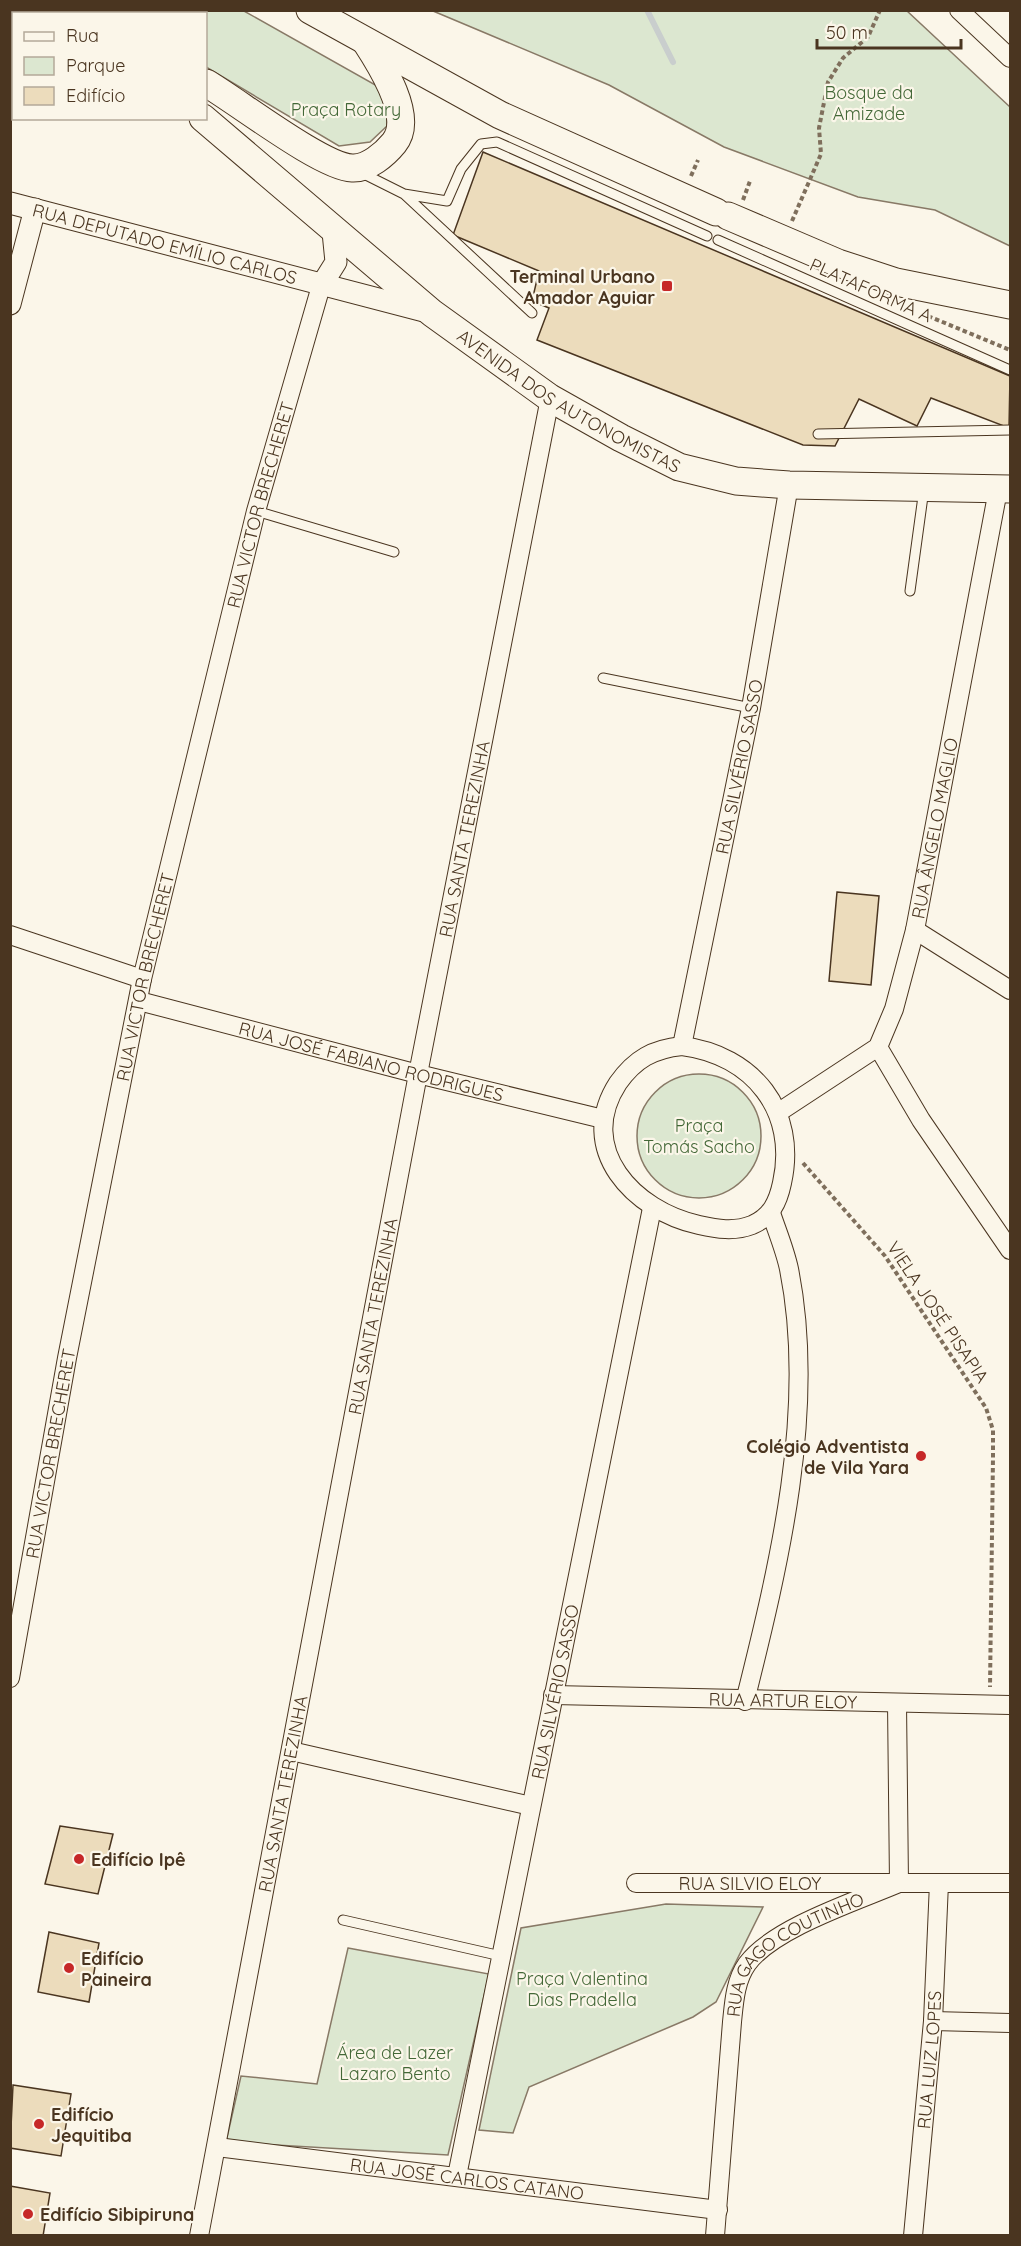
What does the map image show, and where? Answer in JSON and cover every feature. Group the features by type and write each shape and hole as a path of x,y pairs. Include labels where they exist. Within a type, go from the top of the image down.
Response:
{"main road":[{"path":"310,10 500,114 717,221 783,239 838,263 896,282 1011,305"},
{"path":"207,84 324,161 352,168 365,166 389,149 399,137 402,117 391,86 366,41"},
{"name":"AVENIDA DOS AUTONOMISTAS","path":"205,120 333,232 432,313 550,398 621,438 695,473 736,481 789,485 1004,489"},
{"path":"939,289 1011,286"}],"street":[{"path":"959,10 1011,58"},
{"name":"RUA DEPUTADO EMÍLIO CARLOS","path":"10,203 321,286 432,313"},
{"path":"10,304 35,209"},
{"name":"RUA DEPUTADO EMÍLIO CARLOS","path":"321,286 336,262 333,232"},
{"name":"RUA VICTOR BRECHERET","path":"10,1678 67,1358 142,979 255,511 321,286"},
{"name":"RUA SANTA TEREZINHA","path":"199,2235 418,1074 550,398"},
{"name":"RUA SILVÉRIO SASSO","path":"681,1046 751,708 789,485"},
{"name":"RUA ÂNGELO MAGLIO","path":"878,1047 894,1010 915,930 1004,489"},
{"path":"915,930 1011,990"},
{"path":"10,935 142,979"},
{"name":"RUA JOSÉ FABIANO RODRIGUES","path":"139,1001 418,1074 603,1119"},
{"path":"681,1046 702,1049 738,1065 758,1082 779,1112 786,1145 784,1174 779,1196 771,1213 741,1229 719,1230 689,1223 652,1208 627,1186 611,1160 604,1138 603,1119 610,1096 638,1060 657,1049 681,1046"},
{"path":"779,1112 878,1047 921,1120 1011,1250"},
{"name":"RUA SILVÉRIO SASSO","path":"457,2176 652,1208"},
{"path":"745,1701 775,1579 787,1516 796,1424 798,1328 789,1268 771,1213"},
{"name":"RUA ARTUR ELOY","path":"553,1695 1011,1706"},
{"path":"897,1703 899,1882"},
{"path":"291,1751 531,1806"},
{"name":"RUA GAGO COUTINHO","path":"716,2235 735,1991 746,1965 771,1940 899,1882"},
{"name":"RUA LUIZ LOPES","path":"913,2235 933,2021 939,1883"},
{"name":"RUA SILVIO ELOY","path":"636,1884 1011,1883"},
{"path":"933,2021 1011,2023"},
{"name":"RUA JOSÉ CARLOS CATANO","path":"217,2147 718,2210"}],"lane":[{"path":"404,194 447,201 461,169 481,144 497,142 717,221"},
{"path":"352,168 404,194 532,313"},
{"name":"PLATAFORMA A","path":"718,240 1011,370"},
{"path":"818,434 1011,430"},
{"path":"910,591 924,488"},
{"path":"255,511 394,552"},
{"path":"603,678 751,708"},
{"path":"343,1920 501,1956"}],"path":[{"path":"783,239 821,154 819,128 828,82 843,58 868,36 879,10"},
{"path":"924,314 1011,350"},
{"name":"VIELA JOSÉ PISAPIA","path":"786,1145 885,1256 986,1408 993,1430 990,1705"}],"green space":[{"name":"Praça Rotary","path":"114,11 244,11 379,87 387,108 387,126 370,142 339,146 207,68 207,12"},
{"name":"Bosque da Amizade","path":"433,11 907,11 1010,107 1010,246 935,210 858,197 724,147 609,85"},
{"name":"Praça Tomás Sacho","path":"699,1074 723,1079 734,1084 743,1092 751,1101 756,1112 761,1136 756,1160 751,1171 743,1180 734,1188 723,1193 699,1198 675,1193 664,1188 655,1180 647,1171 642,1160 637,1136 642,1112 647,1101 655,1092 664,1084 675,1079"},
{"name":"Praça Valentina Dias Pradella","path":"666,1904 763,1907 716,2002 693,2017 529,2087 513,2133 479,2130 521,1928"},
{"name":"Área de Lazer Lazaro Bento","path":"348,1948 489,1974 448,2155 226,2142 241,2076 317,2084"}],"building":[{"name":"Terminal Urbano Amador Aguiar","path":"483,152 1010,376 1009,428 931,398 917,426 859,399 835,446 803,445 537,340 549,308 532,301 539,271 453,235"},
{"path":"837,892 879,896 871,985 829,981"},
{"name":"Edifício Ipê","path":"60,1826 113,1834 98,1894 45,1884"},
{"name":"Edifício Paineira","path":"49,1932 99,1943 89,2002 38,1992"},
{"name":"Edifício Jequitiba","path":"13,2085 71,2094 61,2156 10,2148"},
{"name":"Edifício Sibipiruna","path":"10,2186 50,2193 43,2236 10,2236"}],"waterway":[{"path":"647,10 673,62"}],"place":[{"name":"Terminal Urbano Amador Aguiar","path":"667,286"},
{"name":"Colégio Adventista de Vila Yara","path":"921,1456"},
{"name":"Edifício Ipê","path":"79,1859"},
{"name":"Edifício Paineira","path":"69,1968"},
{"name":"Edifício Jequitiba","path":"39,2124"},
{"name":"Edifício Sibipiruna","path":"28,2214"}]}
